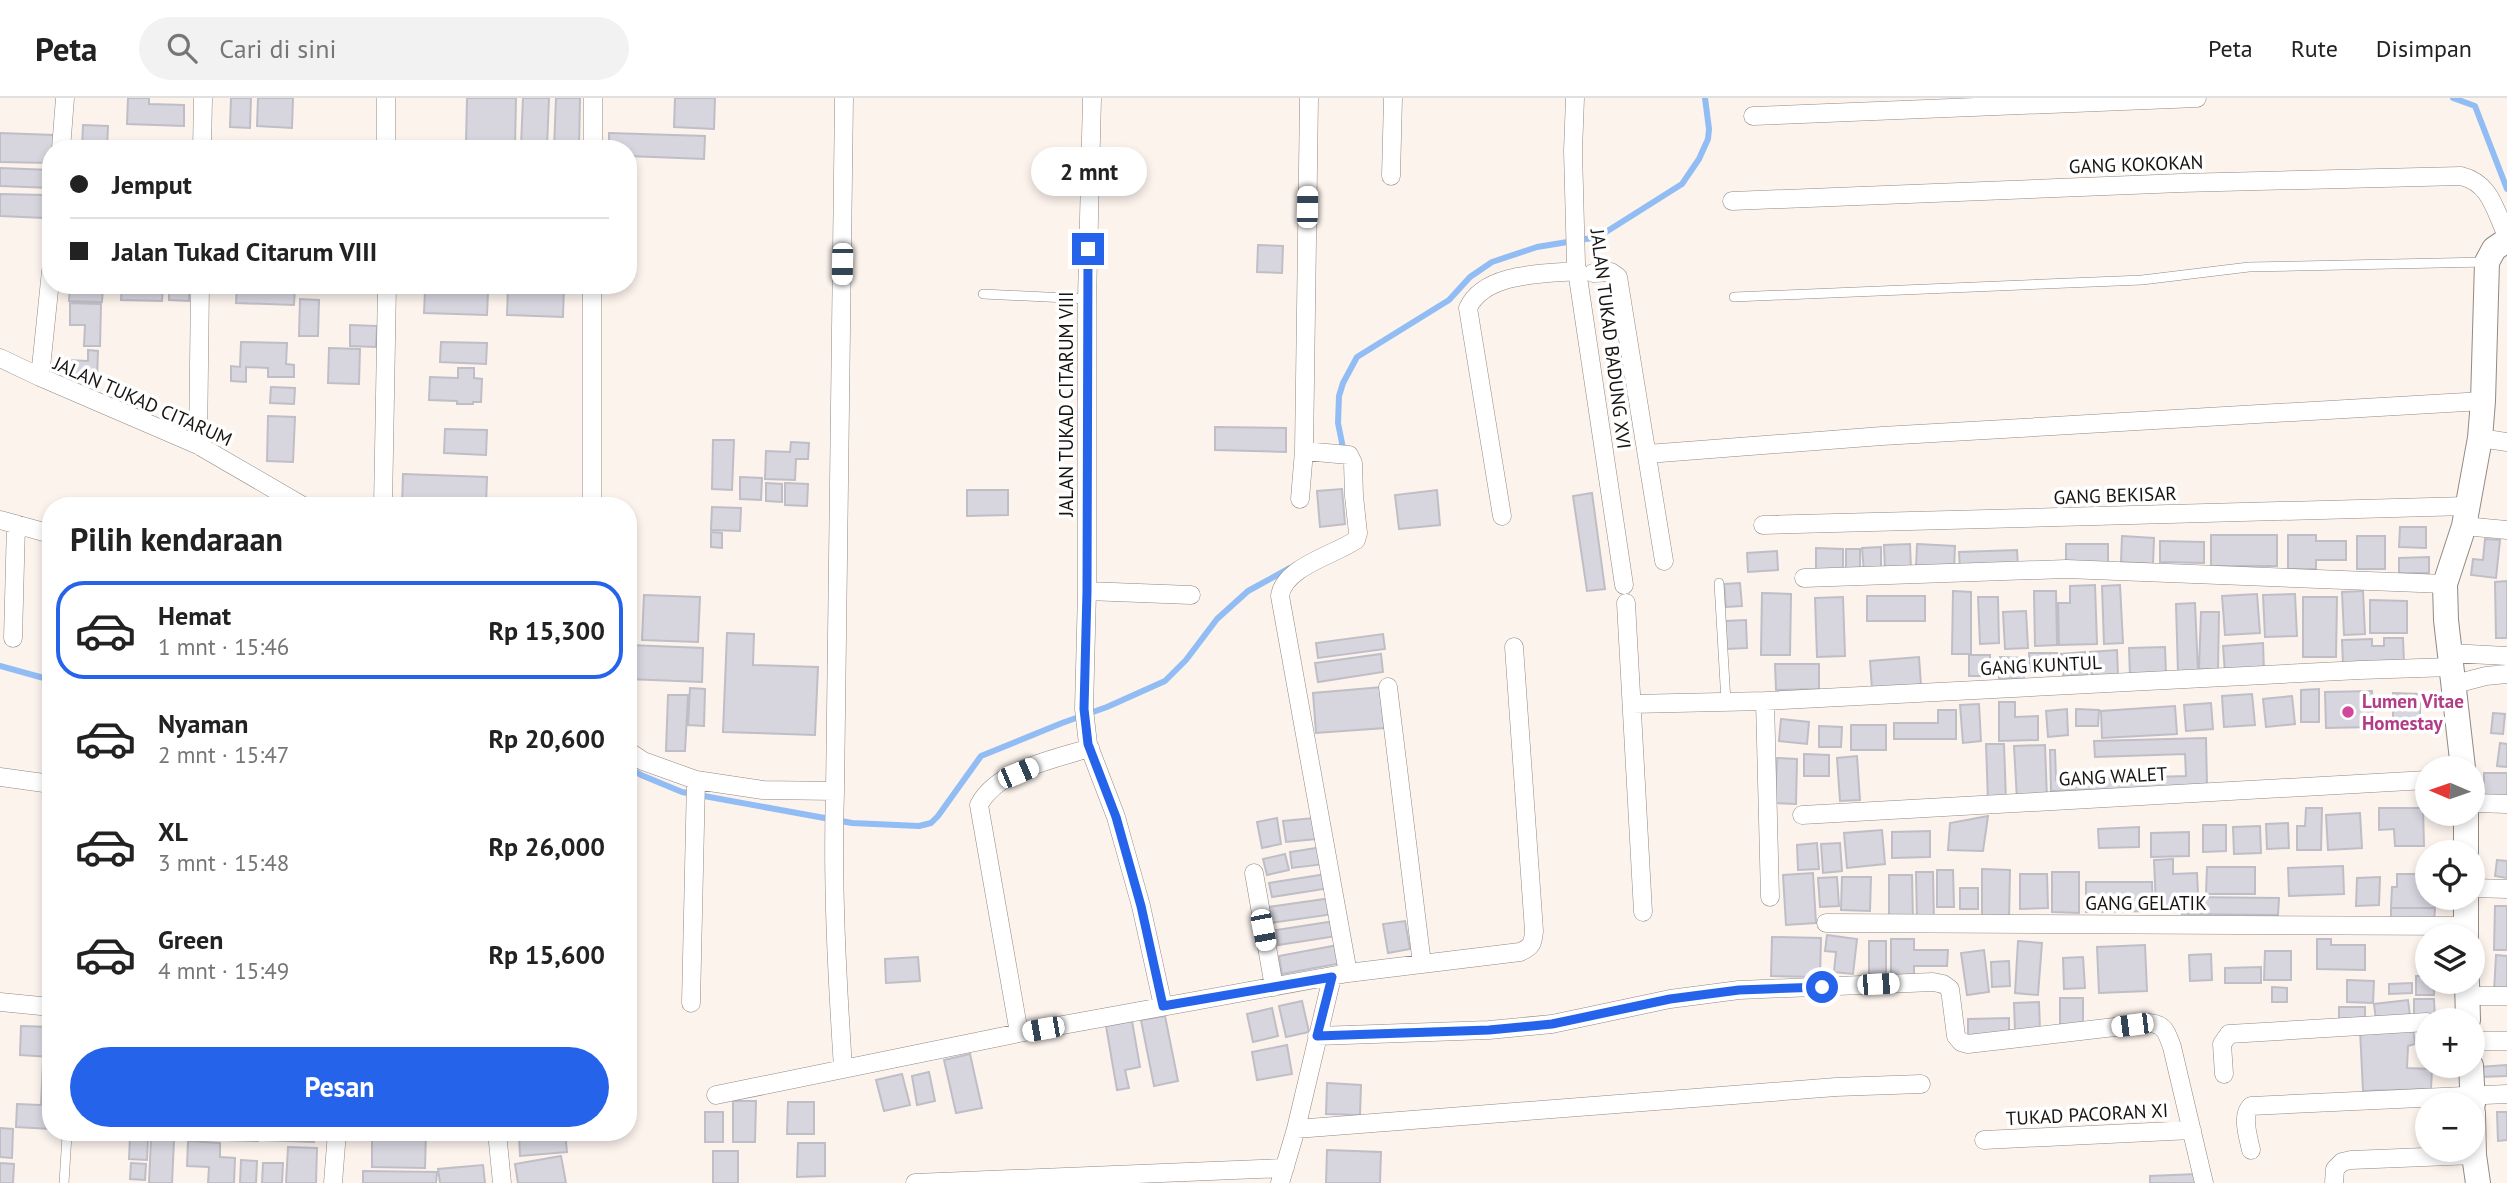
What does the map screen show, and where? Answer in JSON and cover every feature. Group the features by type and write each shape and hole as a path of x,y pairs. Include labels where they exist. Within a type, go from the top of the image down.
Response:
{"street":[{"path":"62,140 65,98"},
{"path":"202,140 203,98"},
{"path":"386,98 386,140"},
{"path":"593,98 593,140"},
{"path":"844,98 835,797 832,834 835,948 844,1068"},
{"name":"JALAN TUKAD CITARUM VIII","path":"1092,98 1087,299 1087,591 1084,709 1089,746 1116,817 1141,906 1163,1006"},
{"path":"1300,499 1313,452 1308,98"},
{"path":"1391,176 1393,98"},
{"name":"JALAN TUKAD BADUNG XVI","path":"1575,98 1575,220 1625,594 1643,912"},
{"path":"1754,116 2197,98"},
{"name":"GANG KOKOKAN","path":"1732,201 2182,183 2461,176 2474,179 2485,188 2507,238"},
{"path":"2462,756 2445,584 2465,516 2480,439 2487,262 2494,249 2507,238"},
{"path":"1502,516 1468,308 1472,300 1485,289 1516,276 1582,269 1611,272 1618,277 1664,561"},
{"path":"40,377 49,294"},
{"path":"198,445 200,294"},
{"path":"383,497 387,294"},
{"path":"592,294 592,497"},
{"name":"JALAN TUKAD CITARUM","path":"0,358 198,445 288,497"},
{"path":"1647,454 1882,436 2483,401"},
{"path":"2480,439 2507,442"},
{"path":"915,1183 1282,1176 1296,1129 1317,1036 1340,975 1280,596 1284,583 1303,567 1356,540 1358,534 1353,463 1349,455 1313,452"},
{"name":"GANG BEKISAR","path":"1763,525 2465,516 2507,530"},
{"path":"13,638 8,522 42,531"},
{"path":"1804,578 2066,569 2445,584"},
{"path":"1087,591 1191,595"},
{"path":"716,1095 1163,1006 1340,975 1520,953 1530,948 1533,943 1532,902 1514,647"},
{"path":"2452,668 2507,656"},
{"path":"2452,668 2486,676 2507,674"},
{"name":"GANG KUNTUL","path":"1632,704 1765,701 2360,670 2452,668"},
{"path":"1388,687 1422,964"},
{"path":"1765,701 1770,897"},
{"path":"1019,1033 979,805 985,792 999,781 1089,746"},
{"path":"637,757 696,783 835,797"},
{"path":"0,778 42,783"},
{"name":"GANG WALET","path":"1801,815 2415,781"},
{"path":"691,1003 696,783"},
{"path":"2485,803 2507,804"},
{"path":"1254,873 1274,986"},
{"path":"2485,888 2507,889"},
{"name":"GANG GELATIK","path":"1826,923 2415,930"},
{"path":"1317,1036 1489,1030 1552,1024 1670,999 1739,990 1933,982 1950,989 1956,1036 1961,1042 1968,1044 2159,1024 2165,1028 2172,1047 2204,1183"},
{"path":"2477,1008 2507,996"},
{"path":"0,1002 42,1006"},
{"path":"2224,1074 2222,1044 2229,1034 2415,1022"},
{"path":"2485,1026 2507,1041"},
{"path":"1296,1129 1836,1087 1921,1084"},
{"path":"2485,1100 2507,1094"},
{"path":"2250,1150 2245,1114 2251,1106 2415,1105"},
{"name":"TUKAD PACORAN XI","path":"1984,1140 2192,1130"},
{"path":"333,1183 336,1141"},
{"path":"498,1141 502,1183"},
{"path":"2334,1183 2335,1168 2342,1162 2415,1157"},
{"path":"2475,1162 2478,1183"}],"lane":[{"path":"1734,297 2142,280 2249,267 2487,262"},
{"path":"983,294 1087,299"},
{"path":"1719,583 1726,702"},
{"path":"64,1183 67,1141"}],"building":[{"path":"128,98 149,98 149,104 184,105 184,126 127,124"},
{"path":"231,98 251,98 250,128 230,127"},
{"path":"258,98 293,98 292,128 257,126"},
{"path":"467,98 516,98 515,140 466,140"},
{"path":"523,98 549,98 547,140 521,140"},
{"path":"556,98 580,98 579,140 554,140"},
{"path":"675,98 715,98 714,129 674,127"},
{"path":"83,125 108,126 107,140 82,140"},
{"path":"0,133 54,135 54,140 42,140 42,163 0,162"},
{"path":"609,133 705,136 704,159 637,156 637,140 609,140"},
{"path":"0,168 42,170 42,188 0,186"},
{"path":"0,194 42,195 42,218 0,216"},
{"path":"1258,245 1283,246 1282,273 1257,272"},
{"path":"69,294 102,294 102,302 69,301"},
{"path":"121,294 162,294 162,301 121,300"},
{"path":"169,294 189,294 189,301 169,300"},
{"path":"236,294 295,294 294,305 236,303"},
{"path":"425,294 488,294 487,315 424,313"},
{"path":"508,294 564,294 563,317 507,315"},
{"path":"300,299 319,300 318,336 299,336"},
{"path":"70,303 101,304 100,346 84,346 85,325 70,325"},
{"path":"350,325 377,326 376,347 350,346"},
{"path":"241,342 287,343 286,364 294,365 294,377 268,377 268,368 246,367 246,382 231,381 231,366 240,367"},
{"path":"441,342 487,343 486,364 440,362"},
{"path":"329,348 360,349 359,384 328,383"},
{"path":"88,350 98,351 97,379 65,378 66,360 88,361"},
{"path":"458,368 474,368 474,378 482,379 481,402 457,404 457,401 429,400 430,377 458,378"},
{"path":"271,387 295,388 294,404 270,403"},
{"path":"268,416 295,417 293,462 267,461"},
{"path":"1215,427 1286,428 1286,452 1215,450"},
{"path":"445,429 487,430 486,455 444,453"},
{"path":"713,440 734,440 732,490 712,489"},
{"path":"791,442 809,443 808,459 796,459 795,480 765,479 766,451 790,452"},
{"path":"403,474 487,477 486,497 402,497"},
{"path":"740,477 762,478 761,500 740,499"},
{"path":"766,483 782,484 782,502 766,501"},
{"path":"785,483 808,484 807,506 785,505"},
{"path":"1342,489 1345,524 1320,527 1317,491"},
{"path":"967,490 1008,490 1008,515 967,516"},
{"path":"1437,490 1440,525 1399,529 1395,495"},
{"path":"1592,493 1605,589 1587,591 1573,496"},
{"path":"712,507 741,508 740,531 711,530"},
{"path":"2400,527 2426,527 2426,548 2399,547"},
{"path":"711,532 722,533 722,548 711,547"},
{"path":"2211,535 2277,535 2277,566 2211,566"},
{"path":"2288,535 2316,535 2316,541 2346,541 2346,560 2316,560 2316,569 2288,569"},
{"path":"2122,536 2154,538 2153,564 2121,562"},
{"path":"2357,536 2385,536 2385,569 2357,569"},
{"path":"2485,539 2500,540 2496,578 2471,575 2473,559 2483,560"},
{"path":"2160,541 2204,542 2204,563 2160,562"},
{"path":"1910,544 1911,570 1885,571 1884,545"},
{"path":"1917,544 1955,546 1954,570 1916,568"},
{"path":"2066,544 2108,544 2108,563 2066,564"},
{"path":"1881,547 1881,572 1864,573 1862,548"},
{"path":"1816,548 1843,549 1843,574 1816,574"},
{"path":"1846,549 1860,549 1860,573 1846,573"},
{"path":"2017,550 2018,568 1960,569 1959,552"},
{"path":"1777,551 1778,570 1748,572 1747,553"},
{"path":"2429,557 2429,573 2399,573 2399,558"},
{"path":"2507,581 2507,638 2496,638 2495,582"},
{"path":"1740,583 1742,606 1726,607 1724,584"},
{"path":"2095,585 2097,644 2059,645 2058,603 2070,603 2070,586"},
{"path":"2120,585 2123,643 2104,644 2102,586"},
{"path":"1953,591 1971,592 1971,654 1952,654"},
{"path":"2034,591 2056,591 2057,645 2035,646"},
{"path":"2363,591 2365,634 2344,635 2342,592"},
{"path":"1762,593 1791,594 1790,655 1761,655"},
{"path":"2257,594 2260,633 2225,635 2222,596"},
{"path":"2295,594 2297,636 2265,637 2263,595"},
{"path":"644,595 700,597 698,642 642,640"},
{"path":"1867,596 1925,596 1925,621 1867,621"},
{"path":"1843,597 1845,656 1817,657 1815,598"},
{"path":"1978,597 1998,597 1999,643 1980,644"},
{"path":"2303,597 2337,597 2336,657 2303,657"},
{"path":"2370,600 2407,601 2407,633 2370,633"},
{"path":"2195,603 2198,672 2178,673 2176,604"},
{"path":"2026,611 2028,648 2005,649 2003,612"},
{"path":"2201,612 2219,612 2218,670 2199,669"},
{"path":"1746,620 1747,648 1726,649 1725,621"},
{"path":"727,633 754,634 753,665 818,667 815,735 723,732"},
{"path":"1383,634 1385,649 1318,658 1316,643"},
{"path":"2384,638 2403,638 2404,663 2343,665 2342,640 2372,639 2372,646 2384,646"},
{"path":"2263,643 2264,671 2225,673 2223,646"},
{"path":"637,645 703,648 702,682 637,679"},
{"path":"2165,647 2166,675 2130,676 2129,648"},
{"path":"2117,650 2118,675 2092,676 2090,652"},
{"path":"2085,652 2087,675 2063,676 2061,654"},
{"path":"2029,653 2057,653 2058,671 2030,671"},
{"path":"1381,654 1383,672 1318,682 1315,663"},
{"path":"1969,655 1990,655 1990,676 1969,676"},
{"path":"1919,657 1921,685 1872,689 1870,661"},
{"path":"2000,657 2024,658 2024,679 1999,678"},
{"path":"1775,664 1819,664 1819,689 1776,690"},
{"path":"1382,687 1385,728 1316,733 1313,693"},
{"path":"690,688 705,689 704,726 688,725"},
{"path":"2319,689 2319,722 2301,722 2301,690"},
{"path":"2372,691 2373,727 2326,728 2325,692"},
{"path":"2393,693 2420,694 2420,721 2393,721"},
{"path":"2252,694 2255,725 2224,727 2222,696"},
{"path":"668,695 688,695 685,751 666,751"},
{"path":"2292,696 2295,724 2266,727 2263,699"},
{"path":"1999,702 2015,702 2015,717 2038,716 2038,740 1999,741"},
{"path":"2211,703 2213,729 2186,731 2184,705"},
{"path":"1979,704 1981,741 1963,743 1960,705"},
{"path":"2175,706 2177,734 2102,738 2101,711"},
{"path":"2067,709 2068,735 2048,737 2046,711"},
{"path":"2076,709 2099,710 2098,726 2076,726"},
{"path":"1938,710 1956,710 1956,739 1894,739 1894,723 1938,723"},
{"path":"2493,713 2505,714 2503,734 2491,733"},
{"path":"1781,719 1809,722 1807,744 1779,741"},
{"path":"1851,725 1886,725 1886,750 1851,750"},
{"path":"1819,726 1842,727 1841,747 1819,747"},
{"path":"2206,738 2207,786 2051,791 2050,750 2055,750 2056,780 2186,776 2185,754 2095,757 2094,741"},
{"path":"2500,743 2507,744 2507,767 2497,766"},
{"path":"1986,744 2004,744 2006,801 1988,801"},
{"path":"2045,745 2047,799 2017,800 2014,746"},
{"path":"1804,754 1829,755 1829,776 1804,776"},
{"path":"1857,756 1860,800 1840,801 1837,758"},
{"path":"1777,758 1797,759 1796,804 1775,803"},
{"path":"2485,773 2507,773 2507,798 2485,798"},
{"path":"2306,808 2322,808 2321,850 2297,850 2297,826 2305,826"},
{"path":"2379,808 2415,808 2415,826 2423,826 2424,840 2415,840 2415,846 2395,846 2394,829 2379,830"},
{"path":"2360,813 2362,848 2328,850 2326,815"},
{"path":"1988,816 1983,851 1948,850 1950,823"},
{"path":"1277,818 1281,844 1262,848 1257,822"},
{"path":"1314,818 1316,839 1286,842 1283,821"},
{"path":"2288,823 2289,848 2267,849 2266,824"},
{"path":"2203,825 2226,825 2226,851 2203,852"},
{"path":"2260,826 2261,853 2234,854 2233,827"},
{"path":"2139,827 2139,847 2099,848 2098,829"},
{"path":"1882,830 1885,864 1847,868 1844,833"},
{"path":"1930,831 1930,857 1892,858 1892,832"},
{"path":"2189,832 2189,856 2151,857 2151,833"},
{"path":"1817,843 1819,869 1798,870 1797,845"},
{"path":"1840,843 1842,871 1823,873 1821,844"},
{"path":"1323,847 1325,864 1292,868 1290,852"},
{"path":"1285,854 1289,870 1267,875 1263,859"},
{"path":"2173,859 2173,874 2197,873 2198,894 2174,895 2175,906 2156,906 2154,860"},
{"path":"2497,860 2507,861 2507,878 2495,876"},
{"path":"2343,866 2344,894 2289,896 2288,868"},
{"path":"2207,867 2255,867 2255,894 2206,894"},
{"path":"1982,869 2010,870 2009,920 1982,919"},
{"path":"1937,870 1953,870 1954,907 1937,907"},
{"path":"1916,872 1933,872 1934,922 1917,922"},
{"path":"2052,872 2079,872 2079,913 2052,912"},
{"path":"1813,873 1816,923 1786,925 1783,875"},
{"path":"1327,874 1330,888 1272,897 1269,883"},
{"path":"2020,874 2047,874 2048,908 2020,909"},
{"path":"2397,874 2415,874 2415,908 2391,908 2392,887 2397,887"},
{"path":"1889,875 1912,875 1913,919 1889,920"},
{"path":"1837,877 1839,906 1820,907 1818,878"},
{"path":"1842,877 1871,877 1870,911 1841,910"},
{"path":"2380,877 2379,905 2356,906 2357,878"},
{"path":"2086,882 2152,882 2153,911 2086,912"},
{"path":"1960,888 1978,888 1978,909 1960,909"},
{"path":"2183,897 2279,898 2278,915 2182,914"},
{"path":"1332,898 1334,914 1270,923 1268,907"},
{"path":"2495,906 2507,906 2507,950 2494,950"},
{"path":"2391,908 2435,910 2434,923 2391,922"},
{"path":"1335,921 1337,936 1278,945 1276,930"},
{"path":"1405,921 1410,949 1388,953 1383,924"},
{"path":"1827,935 1857,939 1853,974 1834,972 1836,952 1825,951"},
{"path":"1772,937 1821,938 1820,977 1771,976"},
{"path":"1891,939 1914,939 1914,950 1948,950 1947,966 1914,966 1914,976 1891,976"},
{"path":"2317,939 2331,939 2331,945 2365,945 2365,970 2317,969"},
{"path":"1869,941 1886,941 1886,975 1869,975"},
{"path":"2018,941 2042,943 2038,995 2015,993"},
{"path":"1338,945 1342,963 1282,974 1279,956"},
{"path":"2145,945 2147,991 2099,993 2097,947"},
{"path":"1984,950 1989,992 1967,995 1961,953"},
{"path":"2265,951 2291,951 2291,980 2264,980"},
{"path":"2211,954 2212,980 2190,981 2189,955"},
{"path":"2496,955 2507,956 2507,992 2494,992"},
{"path":"918,957 920,981 886,983 885,959"},
{"path":"2083,957 2085,988 2064,989 2063,958"},
{"path":"2009,961 2010,986 1992,987 1991,962"},
{"path":"2261,967 2261,983 2225,983 2225,968"},
{"path":"2347,980 2374,981 2373,1003 2347,1002"},
{"path":"2412,983 2412,993 2389,994 2389,984"},
{"path":"2272,987 2287,988 2287,1002 2272,1002"},
{"path":"2060,998 2083,998 2083,1025 2060,1025"},
{"path":"2414,999 2434,999 2434,1008 2415,1008 2414,1019"},
{"path":"2408,1000 2410,1016 2376,1020 2374,1004"},
{"path":"1302,1001 1309,1032 1286,1037 1279,1006"},
{"path":"2039,1002 2040,1030 2015,1031 2014,1003"},
{"path":"2339,1007 2365,1007 2365,1022 2339,1021"},
{"path":"1272,1008 1278,1036 1253,1042 1247,1014"},
{"path":"1165,1016 1178,1081 1154,1086 1141,1020"},
{"path":"2009,1018 2009,1033 1968,1035 1968,1019"},
{"path":"1132,1021 1140,1067 1125,1070 1129,1088 1117,1090 1106,1026"},
{"path":"21,1026 42,1027 42,1056 20,1055"},
{"path":"2413,1028 2415,1044 2408,1046 2407,1068 2415,1068 2415,1078 2432,1078 2431,1089 2363,1091 2360,1030"},
{"path":"1287,1045 1292,1074 1257,1080 1252,1052"},
{"path":"970,1054 982,1108 956,1113 944,1060"},
{"path":"2507,1065 2507,1076 2485,1077 2485,1067"},
{"path":"929,1072 935,1101 917,1105 912,1076"},
{"path":"902,1074 910,1105 884,1111 876,1080"},
{"path":"42,1083 42,1128 16,1127 17,1104 41,1105"},
{"path":"1327,1083 1361,1085 1360,1115 1326,1114"},
{"path":"733,1101 756,1101 755,1142 733,1142"},
{"path":"788,1102 814,1102 814,1134 787,1134"},
{"path":"705,1112 723,1112 723,1142 705,1142"},
{"path":"2497,1112 2507,1112 2507,1140 2498,1141"},
{"path":"0,1128 13,1129 12,1158 0,1157"},
{"path":"130,1141 148,1141 147,1160 129,1159"},
{"path":"151,1141 174,1141 172,1183 149,1183"},
{"path":"188,1141 220,1143 220,1157 235,1158 234,1183 208,1183 209,1167 187,1166"},
{"path":"372,1141 426,1141 425,1168 372,1167"},
{"path":"519,1141 566,1141 567,1152 520,1156"},
{"path":"798,1143 825,1143 825,1176 797,1177"},
{"path":"288,1147 317,1148 316,1183 286,1183"},
{"path":"1327,1150 1381,1152 1380,1183 1326,1183"},
{"path":"713,1151 738,1151 738,1183 713,1183"},
{"path":"561,1156 566,1183 518,1183 515,1164"},
{"path":"241,1160 257,1161 256,1183 240,1183"},
{"path":"0,1163 14,1164 13,1183 0,1183"},
{"path":"131,1163 146,1164 145,1180 130,1179"},
{"path":"263,1163 283,1163 282,1183 262,1183"},
{"path":"483,1165 485,1183 440,1183 438,1169"},
{"path":"363,1171 437,1172 436,1183 363,1183"},
{"path":"2196,1174 2196,1183 2150,1183 2150,1176"}],"waterway":[{"path":"1344,453 1338,423 1339,396 1357,357 1449,300 1470,277 1492,262 1537,247 1598,237 1682,184 1699,159 1708,139 1705,98"},
{"path":"2453,98 2475,106 2507,189"},
{"path":"637,773 682,792 852,823 919,826 931,823 981,756 1107,707 1165,681 1186,660 1217,619 1248,591 1290,568"},
{"path":"0,666 42,678"}],"place":[{"name":"Lumen Vitae Homestay","path":"2348,712"}],"route":[{"path":"1088,249 1084,709 1088,744 1108,790 1116,817 1141,906 1163,1006 1332,977 1317,1036 1446,1033 1552,1024 1670,999 1739,990 1822,987"}]}
